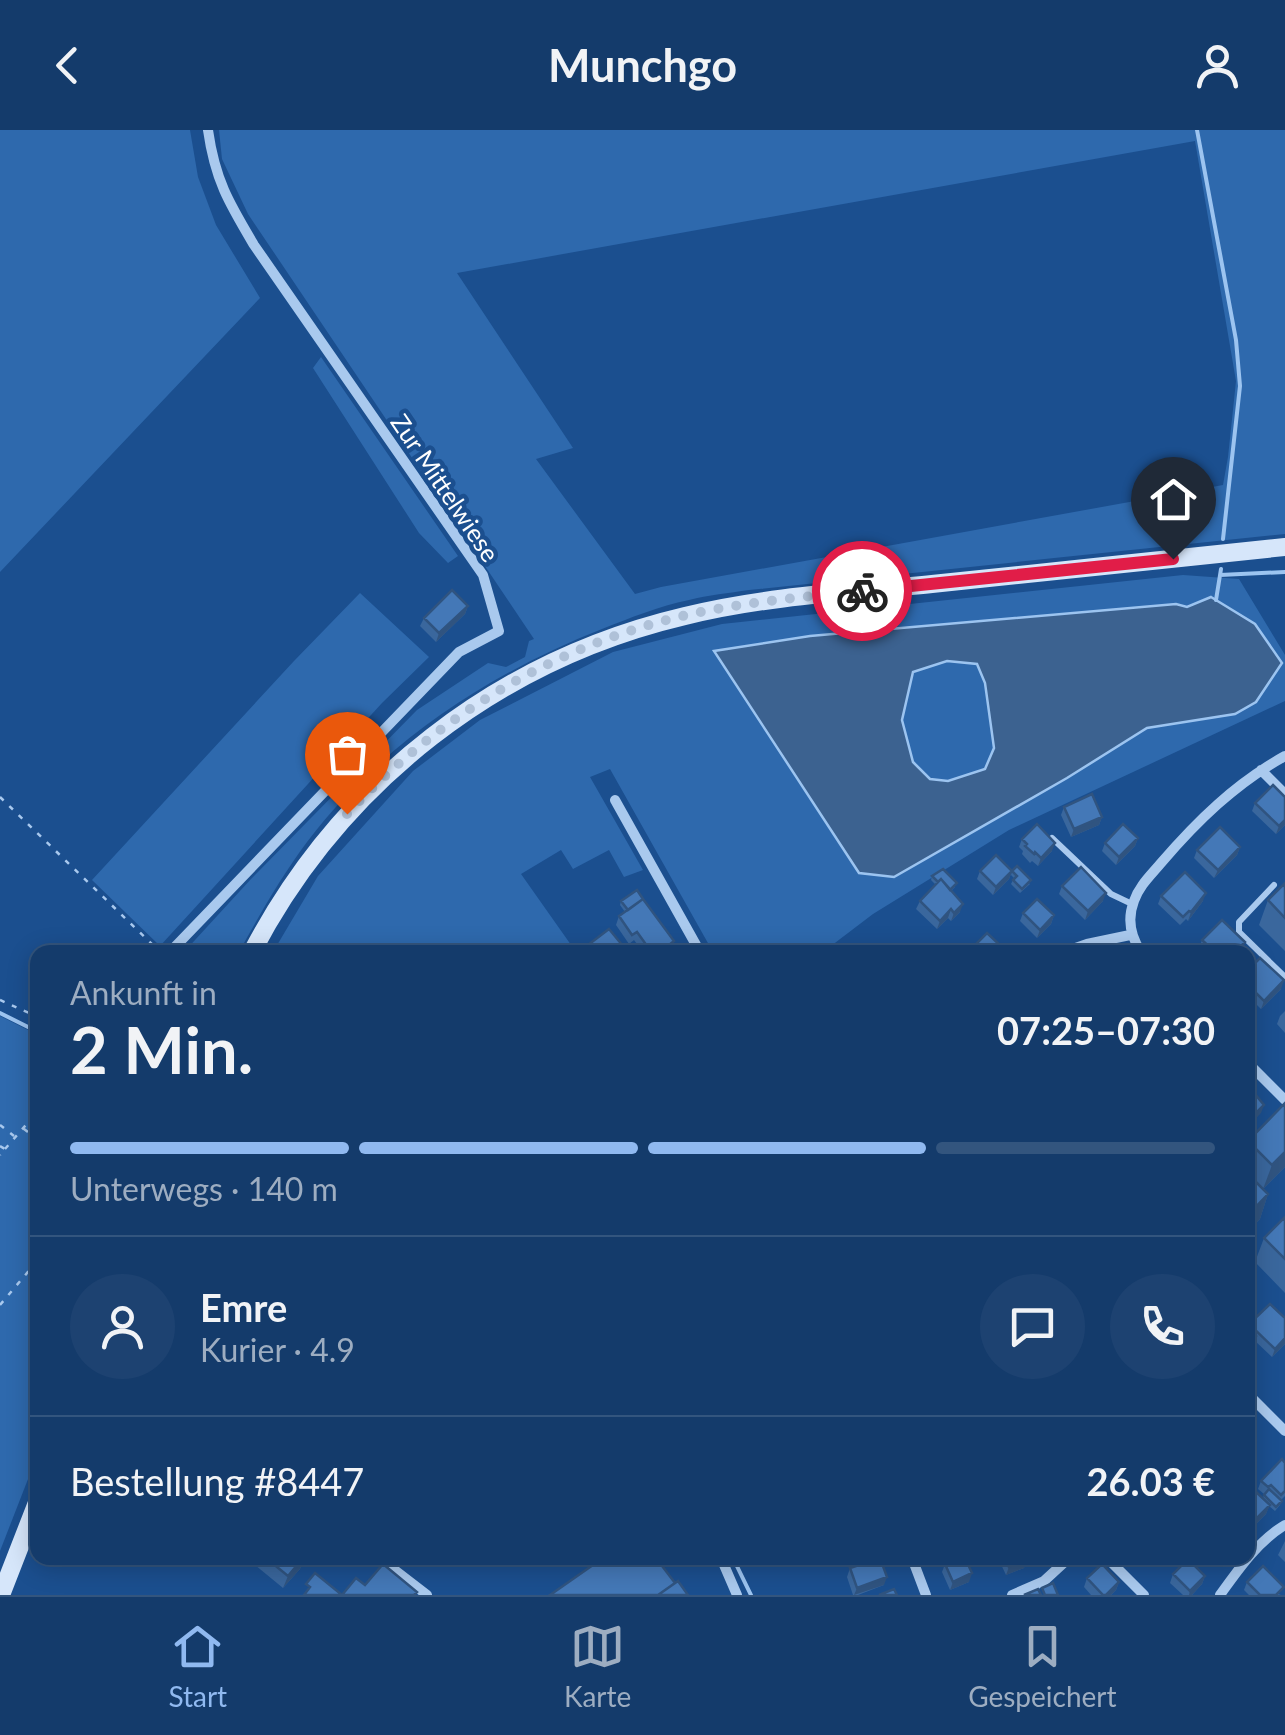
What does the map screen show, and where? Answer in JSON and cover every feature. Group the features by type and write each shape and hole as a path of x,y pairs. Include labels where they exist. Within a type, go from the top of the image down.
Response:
{"main road":[{"path":"256,945 312,857 389,772 473,706 585,647 658,622 766,601 1285,547"},
{"path":"1,1595 30,1521"}],"street":[{"name":"Zur Mittelwiese","path":"177,945 458,652 499,631 483,575 254,245 224,194 208,130"},
{"path":"1136,945 1130,935 1132,904 1141,887 1217,804 1285,756"},
{"path":"1260,770 1285,794"},
{"path":"615,800 696,945"},
{"path":"1084,945 1130,935"},
{"path":"1255,1069 1283,1095"},
{"path":"1255,1401 1285,1431"},
{"path":"1255,1552 1285,1524"},
{"path":"388,1565 427,1595"},
{"path":"723,1565 737,1595"},
{"path":"915,1565 926,1595"},
{"path":"1012,1595 1044,1581 1061,1565"},
{"path":"1113,1565 1144,1595"},
{"path":"1220,1595 1242,1565"}],"lane":[{"path":"1052,838 1111,894 1132,904"},
{"path":"1253,945 1239,932 1238,922 1274,886"},
{"path":"1255,947 1285,976"}],"path":[{"path":"0,797 153,945"},
{"path":"0,1000 30,1013"},
{"path":"0,1155 2,1147 30,1120"},
{"path":"0,1124 15,1137"},
{"path":"23,1128 30,1134"},
{"path":"0,1305 30,1269"}],"shaded area":[{"path":"0,130 190,130 198,177 216,225 260,298 0,572"},
{"path":"219,130 1285,130 1285,534 749,590 696,598 634,617 518,667 440,715 369,773 337,806 288,869 243,945 190,945 417,710 488,663 506,667 525,657 529,641 534,639 248,214 222,159","holes":["1195,141 1236,381 1223,485 635,594 536,459 573,448 457,273"]},
{"path":"321,357 458,556 448,563 419,533 313,368"},
{"path":"1183,575 1239,579 1285,655 1285,701 1009,830 873,914 832,945 709,945 610,769 590,777 643,870 624,877 609,850 573,869 561,850 521,874 571,945 277,945 318,876 413,771 480,720 613,652 722,624","holes":["1211,597 1235,714 1147,728 894,877 715,652 810,636 1176,604 1187,607"]},
{"path":"360,593 429,657 159,945 92,880"},
{"path":"1211,597 1255,624 1282,663 1256,702 1235,714 1147,728 894,877 859,873 714,651 810,636 1176,604 1187,607","holes":["947,661 977,664 985,683 994,748 985,769 948,781 930,779 913,762 902,720 913,672"]},
{"path":"947,661 977,664 985,683 994,748 985,769 948,781 930,779 913,762 902,720 913,672"},
{"path":"0,1016 30,1031 30,1474 0,1551"}],"building":[{"path":"452,590 468,606 439,633 424,618"},
{"path":"1273,785 1285,797 1285,820 1279,826 1255,803"},
{"path":"1092,794 1102,817 1074,829 1064,807"},
{"path":"1037,824 1055,843 1041,858 1022,839"},
{"path":"1123,824 1138,838 1119,857 1105,843"},
{"path":"1220,827 1240,847 1218,870 1197,850"},
{"path":"996,855 1012,871 996,887 980,871"},
{"path":"1017,866 1031,880 1022,889 1013,880 1017,876 1012,871"},
{"path":"1081,867 1106,893 1088,911 1062,886"},
{"path":"943,869 957,883 950,890 941,879 938,882 932,876"},
{"path":"1185,872 1206,893 1183,917 1161,896"},
{"path":"941,879 963,904 954,913 951,909 940,921 920,901"},
{"path":"1285,883 1285,918 1268,900"},
{"path":"637,890 643,899 628,910 621,901"},
{"path":"643,899 674,941 669,945 643,945 637,932 632,935 619,916"},
{"path":"1037,899 1054,915 1040,930 1023,913"},
{"path":"1222,920 1245,942 1207,945 1202,940"},
{"path":"609,929 622,945 588,945"},
{"path":"987,933 1000,945 975,945"},
{"path":"1260,958 1284,980 1264,1001 1255,992 1255,963"},
{"path":"1255,1094 1264,1105 1255,1114"},
{"path":"1285,1103 1285,1152 1272,1165 1255,1148 1255,1134"},
{"path":"1255,1181 1268,1194 1255,1208"},
{"path":"1285,1217 1285,1259 1264,1238"},
{"path":"1270,1304 1285,1318 1285,1338 1275,1349 1255,1330 1255,1318"},
{"path":"1282,1459 1285,1491 1281,1495 1261,1481"},
{"path":"1269,1489 1282,1501 1276,1507 1264,1495"},
{"path":"1255,1491 1270,1505 1255,1520"},
{"path":"275,1565 297,1565 288,1576"},
{"path":"384,1565 417,1592 342,1595 356,1578 365,1585"},
{"path":"593,1565 661,1565 675,1583 658,1595 550,1595"},
{"path":"883,1565 887,1577 857,1588 850,1568"},
{"path":"945,1565 968,1565 972,1573 953,1582"},
{"path":"1103,1565 1119,1582 1103,1595 1087,1578"},
{"path":"1182,1565 1194,1565 1205,1576 1190,1591 1173,1574"},
{"path":"1263,1566 1284,1587 1276,1595 1260,1595 1247,1582"},
{"path":"315,1573 342,1595 304,1595 310,1587 306,1584"},
{"path":"678,1581 688,1595 658,1595"},
{"path":"1053,1583 1058,1595 1045,1595 1042,1588"}],"waterway":[{"path":"1197,130 1236,340 1240,386 1223,539"},
{"path":"1216,600 1221,569"},
{"path":"1220,575 1285,572"},
{"path":"0,1013 30,1028"},
{"path":"736,1565 751,1595"}],"way so far":[{"path":"347,814 408,755 450,722 562,656 690,614 862,591"}],"route":[{"path":"862,591 1173,559"}]}
